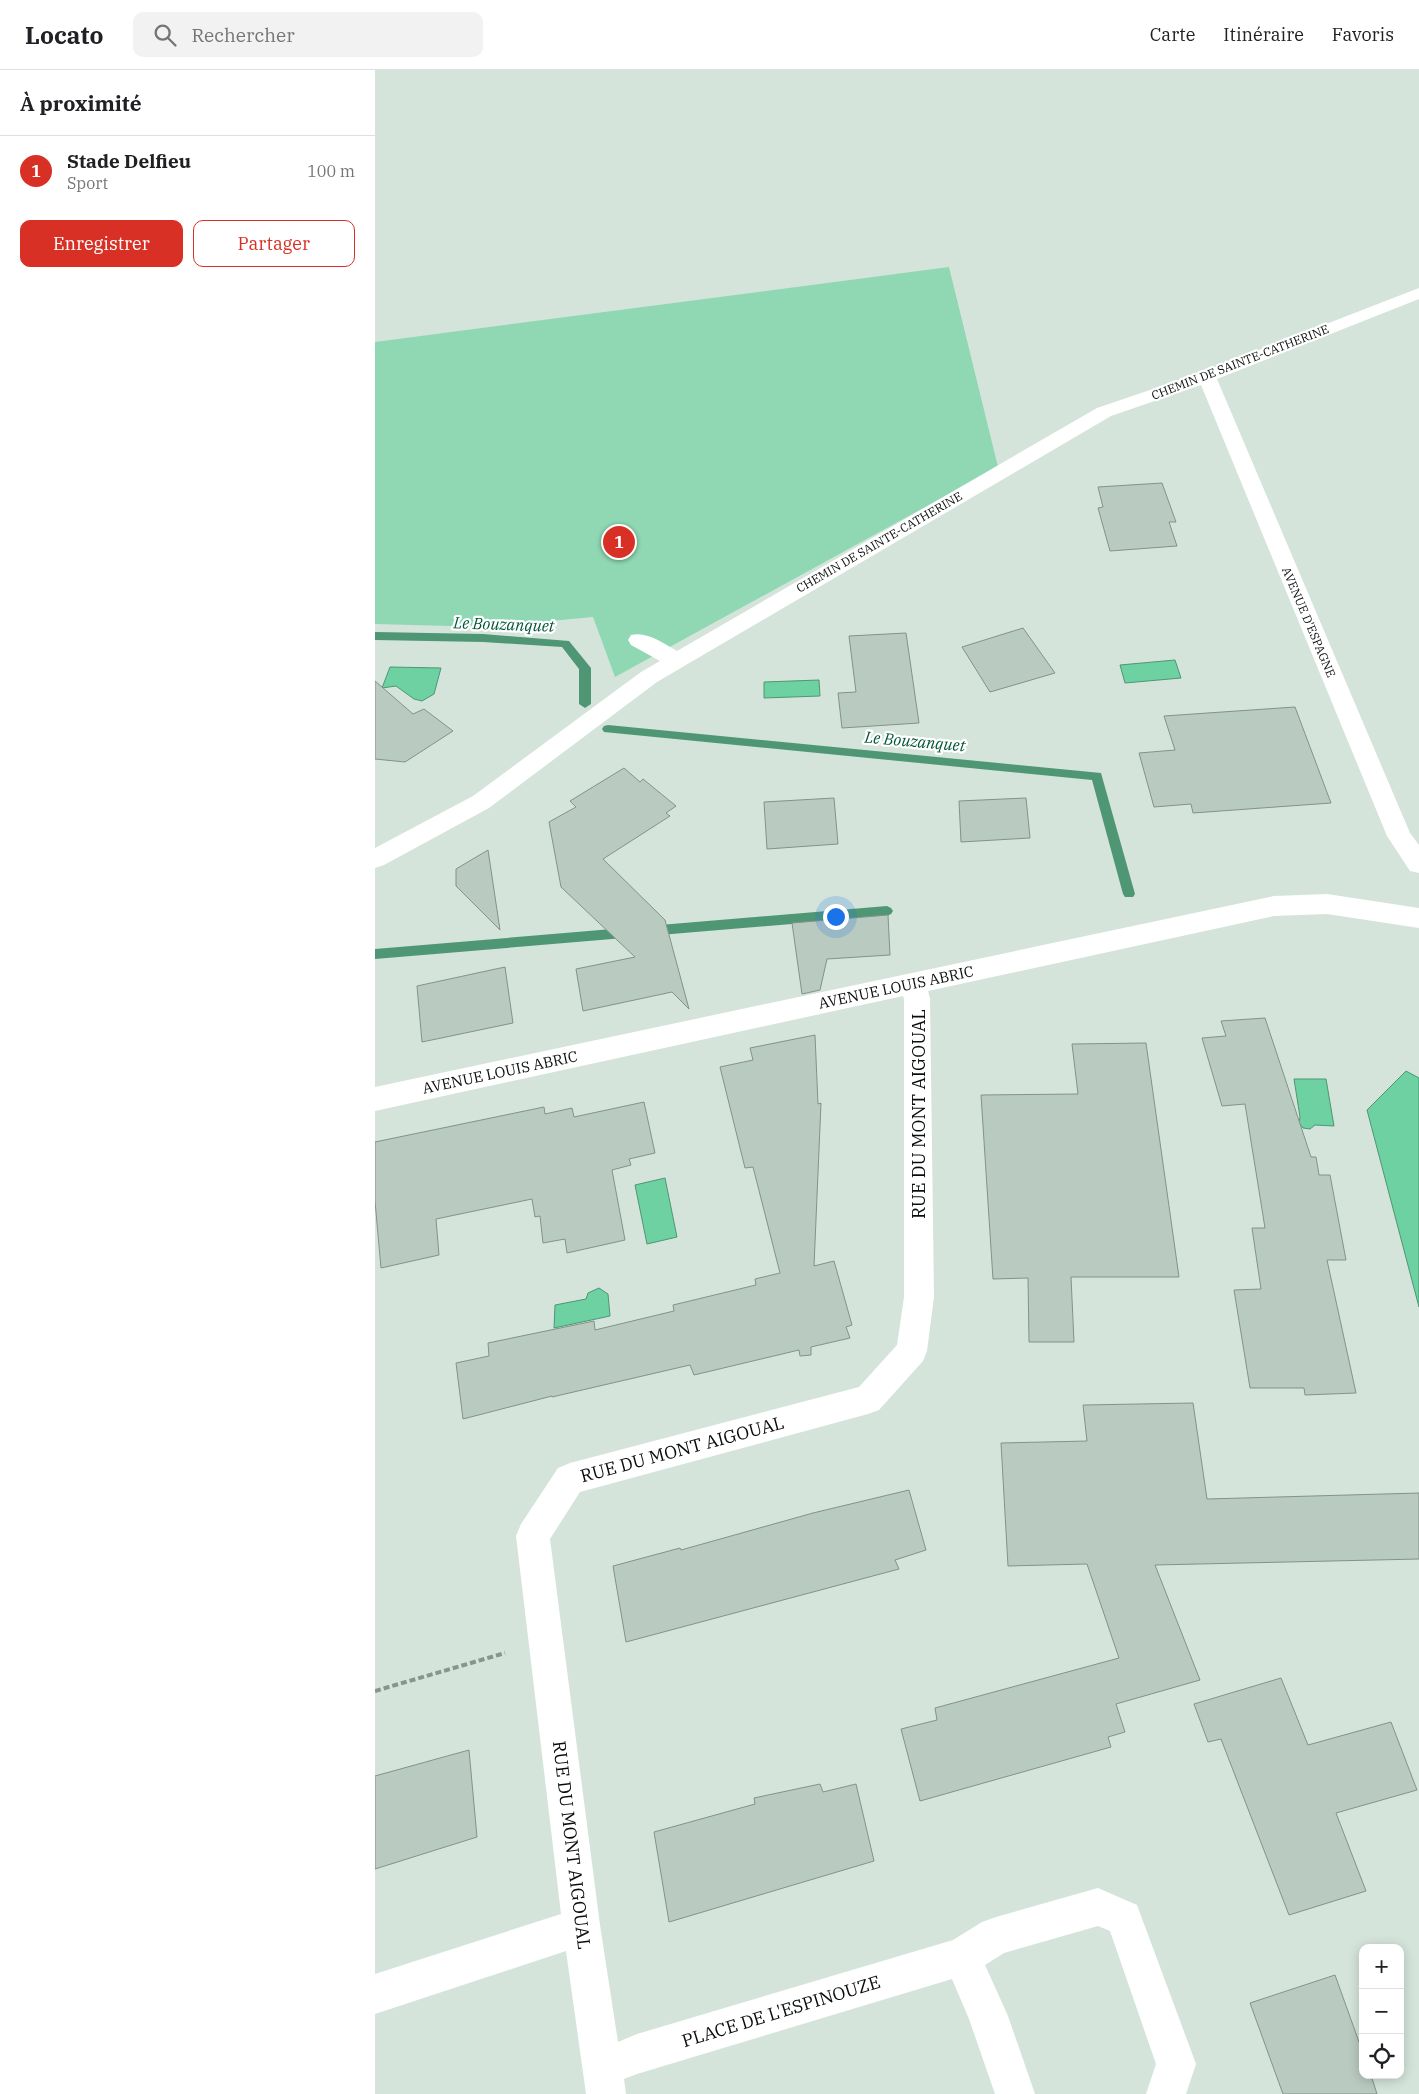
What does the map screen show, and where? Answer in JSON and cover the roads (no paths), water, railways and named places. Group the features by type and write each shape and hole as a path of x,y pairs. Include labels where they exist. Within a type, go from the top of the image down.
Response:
{"street":[{"name":"CHEMIN DE SAINTE-CATHERINE","path":"375,859 481,802 649,677 1104,412 1207,377 1419,293"},
{"name":"AVENUE D'ESPAGNE","path":"1207,377 1399,836 1419,864"},
{"path":"639,640 677,660"},
{"name":"AVENUE LOUIS ABRIC","path":"375,1099 1274,906 1327,904 1419,918"},
{"name":"RUE DU MONT AIGOUAL","path":"604,2081 581,1925 533,1536 570,1479 868,1399 912,1351 919,1297 917,998 913,984"},
{"name":"PLACE DE L'ESPINOUZE","path":"604,2081 637,2054 961,1957 996,1936 1098,1906 1124,1918 1176,2064 1166,2094"},
{"path":"375,1994 552,1937 581,1925"},
{"path":"961,1957 988,2016 1015,2094"}],"waterway":[{"name":"Le Bouzanquet","path":"375,636 483,638 565,644 585,668 585,704"},
{"name":"Le Bouzanquet","path":"608,729 1097,776 1129,894"},
{"path":"375,954 887,911"}],"place":[{"name":"Stade Delfieu","path":"619,542"}]}
